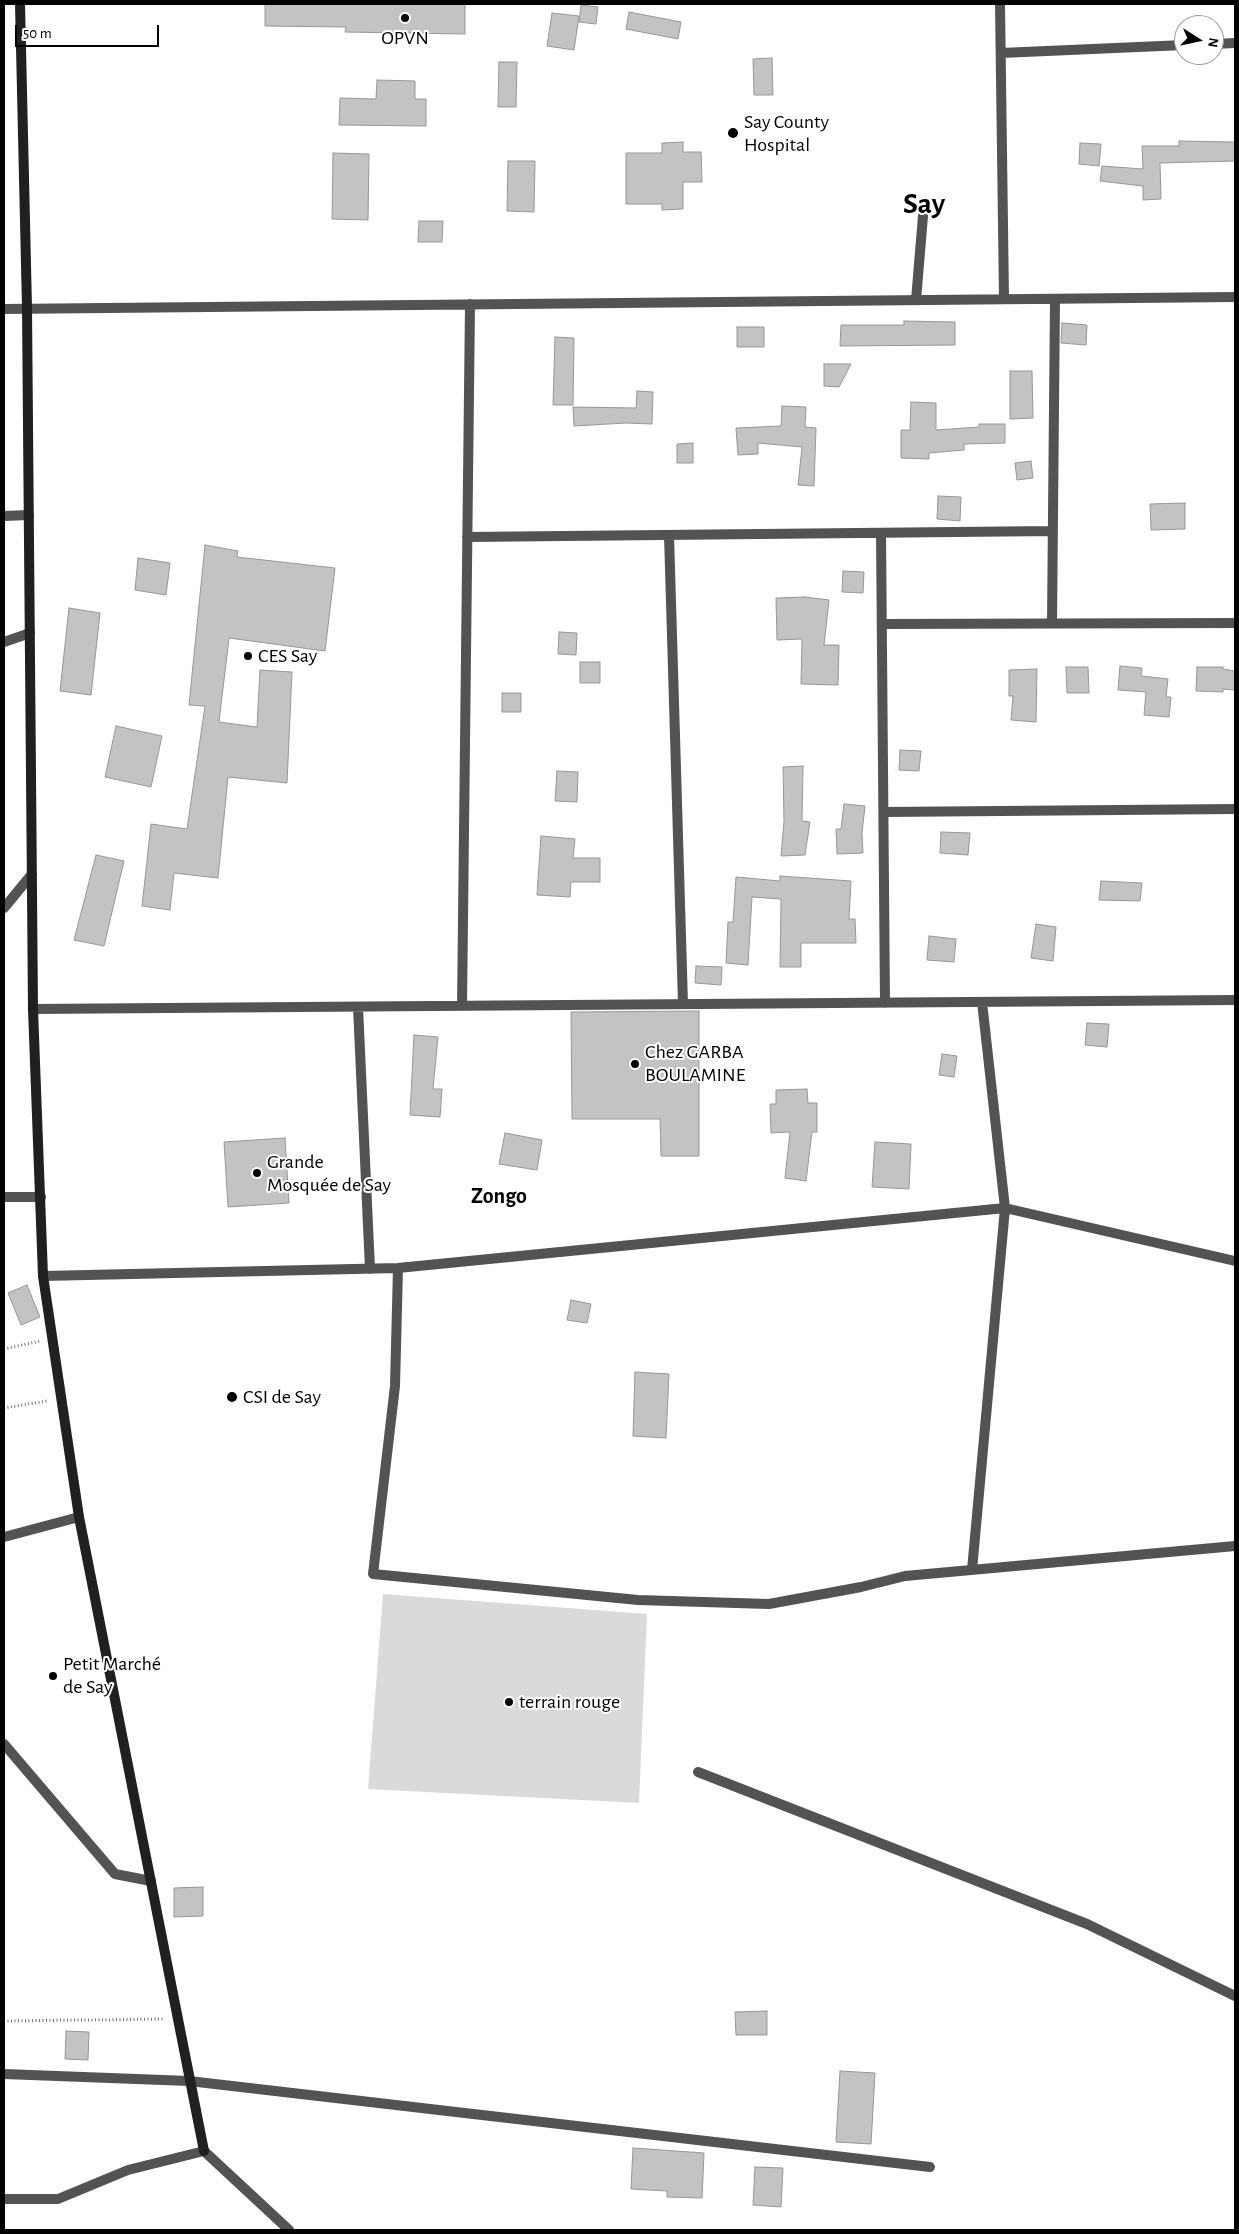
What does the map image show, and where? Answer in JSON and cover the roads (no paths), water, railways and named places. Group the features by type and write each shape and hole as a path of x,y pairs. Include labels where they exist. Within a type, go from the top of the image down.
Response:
{"street":[{"path":"20,4 27,308 33,1009 43,1276 79,1517 204,2151 289,2230"},
{"path":"1000,4 1004,299"},
{"path":"1001,53 1174,45"},
{"path":"916,300 924,204"},
{"path":"4,309 1235,297"},
{"path":"1052,623 1055,299"},
{"path":"462,1006 470,304"},
{"path":"4,516 29,515"},
{"path":"467,537 1053,531"},
{"path":"881,533 885,1003"},
{"path":"669,535 683,1004"},
{"path":"882,624 1235,623"},
{"path":"4,642 30,633"},
{"path":"884,812 1235,809"},
{"path":"4,908 32,874"},
{"path":"33,1009 1235,1000"},
{"path":"972,1570 1005,1208 982,1002"},
{"path":"358,1007 370,1269"},
{"path":"4,1197 40,1197"},
{"path":"43,1276 398,1268 1005,1208 1235,1261"},
{"path":"398,1268 395,1386 373,1574 638,1600 769,1604 861,1587 906,1576 1235,1546"},
{"path":"4,1537 79,1517"},
{"path":"4,1744 115,1874 151,1881"},
{"path":"698,1772 1087,1924 1235,1996"},
{"path":"4,2074 189,2081 930,2167"},
{"path":"4,2199 58,2199 128,2170 204,2151"}],"place":[{"name":"OPVN","path":"405,18"},
{"name":"Say County Hospital","path":"733,133"},
{"name":"CES Say","path":"248,656"},
{"name":"Chez GARBA BOULAMINE","path":"635,1064"},
{"name":"Grande Mosquée de Say","path":"257,1173"},
{"name":"CSI de Say","path":"232,1397"},
{"name":"Petit Marché de Say","path":"53,1676"},
{"name":"terrain rouge","path":"509,1702"}],"district":[{"name":"Say","path":"924,204"},
{"name":"Zongo","path":"499,1196"}]}
